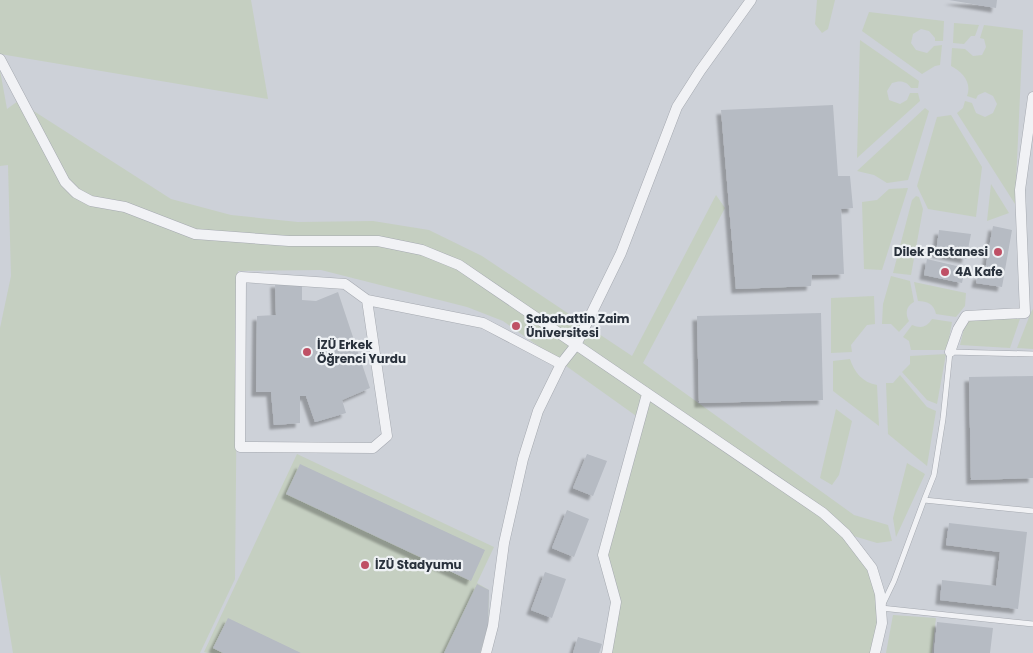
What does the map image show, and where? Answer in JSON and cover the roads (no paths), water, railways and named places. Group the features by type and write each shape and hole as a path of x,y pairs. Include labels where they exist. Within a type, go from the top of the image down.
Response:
{"street":[{"path":"486,653 493,626 504,543 522,459 538,411 561,364 576,345 621,253 677,107 700,71 751,0"},
{"path":"0,59 65,182 76,193 92,201 125,207 195,234 289,241 378,241 422,250 459,266 576,345 823,513 846,534 872,568 880,594 882,624 875,653"},
{"path":"950,352 958,329 966,316 1025,313 1020,190 1033,97"},
{"path":"367,300 387,436 373,448 240,447 242,277 345,284 367,300 483,323 561,364"},
{"path":"607,653 616,602 603,555 647,394"}],"lane":[{"path":"1033,354 950,352 943,419 934,474 894,581 881,608 1033,624"},
{"path":"924,500 1033,511"}],"place":[{"name":"Dilek Pastanesi","path":"998,252"},
{"name":"4A Kafe","path":"945,272"},
{"name":"Sabahattin Zaim Üniversitesi","path":"516,326"},
{"name":"İZÜ Erkek Öğrenci Yurdu","path":"307,352"},
{"name":"İZÜ Stadyumu","path":"365,565"}]}
